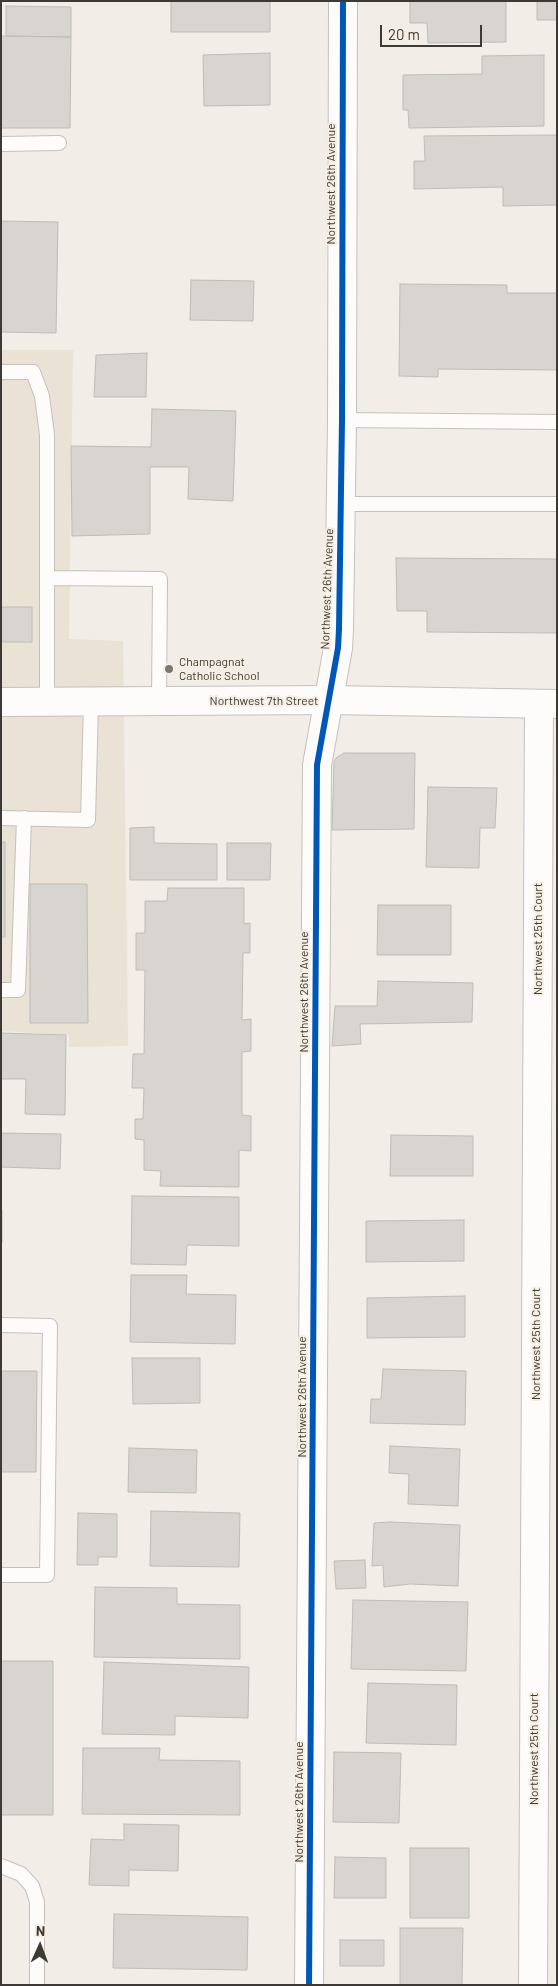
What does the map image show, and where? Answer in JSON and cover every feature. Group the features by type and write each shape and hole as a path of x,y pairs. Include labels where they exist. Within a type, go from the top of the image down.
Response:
{"street":[{"name":"Northwest 26th Avenue","path":"310,1985 317,765 338,648 342,420 343,1"},
{"name":"Northwest 7th Street","path":"1,702 329,700 548,704"},
{"name":"Northwest 25th Court","path":"533,1985 548,704"}],"lane":[{"path":"1,144 59,143"},
{"path":"1,372 33,372 42,396 46,435 47,702"},
{"path":"342,420 557,422"},
{"path":"341,504 557,504"},
{"path":"47,578 160,579 159,702"},
{"path":"1,818 88,820 91,702"},
{"path":"1,990 18,990 24,818"},
{"path":"1,1325 50,1326 47,1575 1,1575"},
{"path":"1,1866 21,1874 32,1886 36,1902 37,1985"}],"shaded area":[{"path":"1,350 73,350 69,639 123,641 128,1046 69,1047 69,1035 1,1031"}],"building":[{"path":"171,1 270,1 270,32 171,32"},
{"path":"410,1 506,1 506,42 428,43 427,23 410,23"},
{"path":"537,1 557,1 557,20 537,20"},
{"path":"6,6 71,7 71,37 6,36"},
{"path":"1,36 71,37 70,128 1,128"},
{"path":"270,53 270,105 204,106 203,55"},
{"path":"544,55 544,126 409,128 408,110 403,110 403,75 482,74 482,56"},
{"path":"557,135 557,205 503,206 503,187 414,189 414,161 425,161 424,136"},
{"path":"1,221 58,222 56,333 1,332"},
{"path":"191,280 254,281 253,321 190,320"},
{"path":"400,284 507,285 507,293 557,293 557,370 438,369 438,377 399,376"},
{"path":"147,353 146,397 94,397 96,355"},
{"path":"152,409 236,411 233,501 188,499 189,467 150,467 150,534 72,536 71,446 151,447"},
{"path":"396,558 557,559 557,633 427,632 427,611 397,611"},
{"path":"1,607 32,607 32,642 1,642"},
{"path":"344,753 415,753 414,829 332,830 334,762 336,758"},
{"path":"428,787 497,788 495,828 480,828 479,868 426,867"},
{"path":"154,827 154,843 217,844 217,880 130,880 130,828"},
{"path":"1,842 5,842 5,937 1,937"},
{"path":"227,843 271,843 270,880 227,880"},
{"path":"30,884 87,884 88,1023 30,1023"},
{"path":"168,888 244,888 244,924 250,923 250,953 243,953 242,1020 251,1019 251,1051 242,1052 242,1115 251,1116 251,1151 239,1150 239,1187 160,1186 161,1171 144,1170 144,1140 135,1139 135,1119 143,1119 144,1088 132,1088 133,1054 144,1054 145,970 136,970 136,933 145,933 145,901 167,901"},
{"path":"378,905 451,905 451,955 377,955"},
{"path":"378,981 473,983 472,1022 360,1024 361,1044 332,1046 335,1006 377,1006"},
{"path":"1,1033 66,1035 65,1115 25,1114 26,1079 1,1079"},
{"path":"1,1133 61,1134 60,1169 1,1167"},
{"path":"391,1135 473,1136 473,1176 390,1176"},
{"path":"132,1196 239,1197 239,1246 187,1245 186,1265 131,1264"},
{"path":"2,1210 2,1243 1,1243"},
{"path":"464,1220 464,1261 366,1262 366,1221"},
{"path":"131,1275 187,1275 186,1294 236,1295 235,1344 130,1342"},
{"path":"465,1296 465,1337 367,1338 367,1298"},
{"path":"132,1358 200,1358 200,1403 133,1404"},
{"path":"383,1369 466,1371 465,1425 370,1423 371,1399 381,1399"},
{"path":"1,1371 37,1371 36,1472 1,1472"},
{"path":"390,1446 460,1449 458,1506 408,1504 409,1474 389,1473"},
{"path":"129,1448 197,1450 196,1493 128,1492"},
{"path":"151,1511 240,1513 239,1567 150,1566"},
{"path":"78,1513 117,1514 117,1557 98,1557 98,1565 77,1565"},
{"path":"374,1523 460,1525 458,1586 410,1584 384,1587 383,1565 372,1566"},
{"path":"365,1560 366,1588 336,1589 334,1561"},
{"path":"95,1587 177,1588 177,1604 240,1605 240,1659 94,1657"},
{"path":"353,1600 468,1602 466,1671 351,1669"},
{"path":"1,1661 53,1661 53,1815 1,1815"},
{"path":"104,1662 249,1667 248,1718 175,1716 175,1735 102,1734"},
{"path":"368,1683 457,1685 456,1745 366,1743"},
{"path":"83,1748 160,1748 159,1760 240,1761 240,1815 82,1814"},
{"path":"334,1752 401,1753 399,1823 333,1822"},
{"path":"124,1824 179,1825 178,1871 129,1870 129,1886 89,1885 91,1839 124,1840"},
{"path":"410,1848 469,1848 469,1918 410,1918"},
{"path":"335,1857 386,1858 386,1898 334,1898"},
{"path":"114,1914 248,1917 247,1970 113,1968"},
{"path":"400,1928 463,1928 462,1985 400,1985"},
{"path":"340,1940 384,1940 384,1966 340,1966"}],"cycle path":[{"path":"309,1985 317,765 338,648 339,629 342,420 343,1"}],"place":[{"name":"Champagnat Catholic School","path":"169,669"}]}
